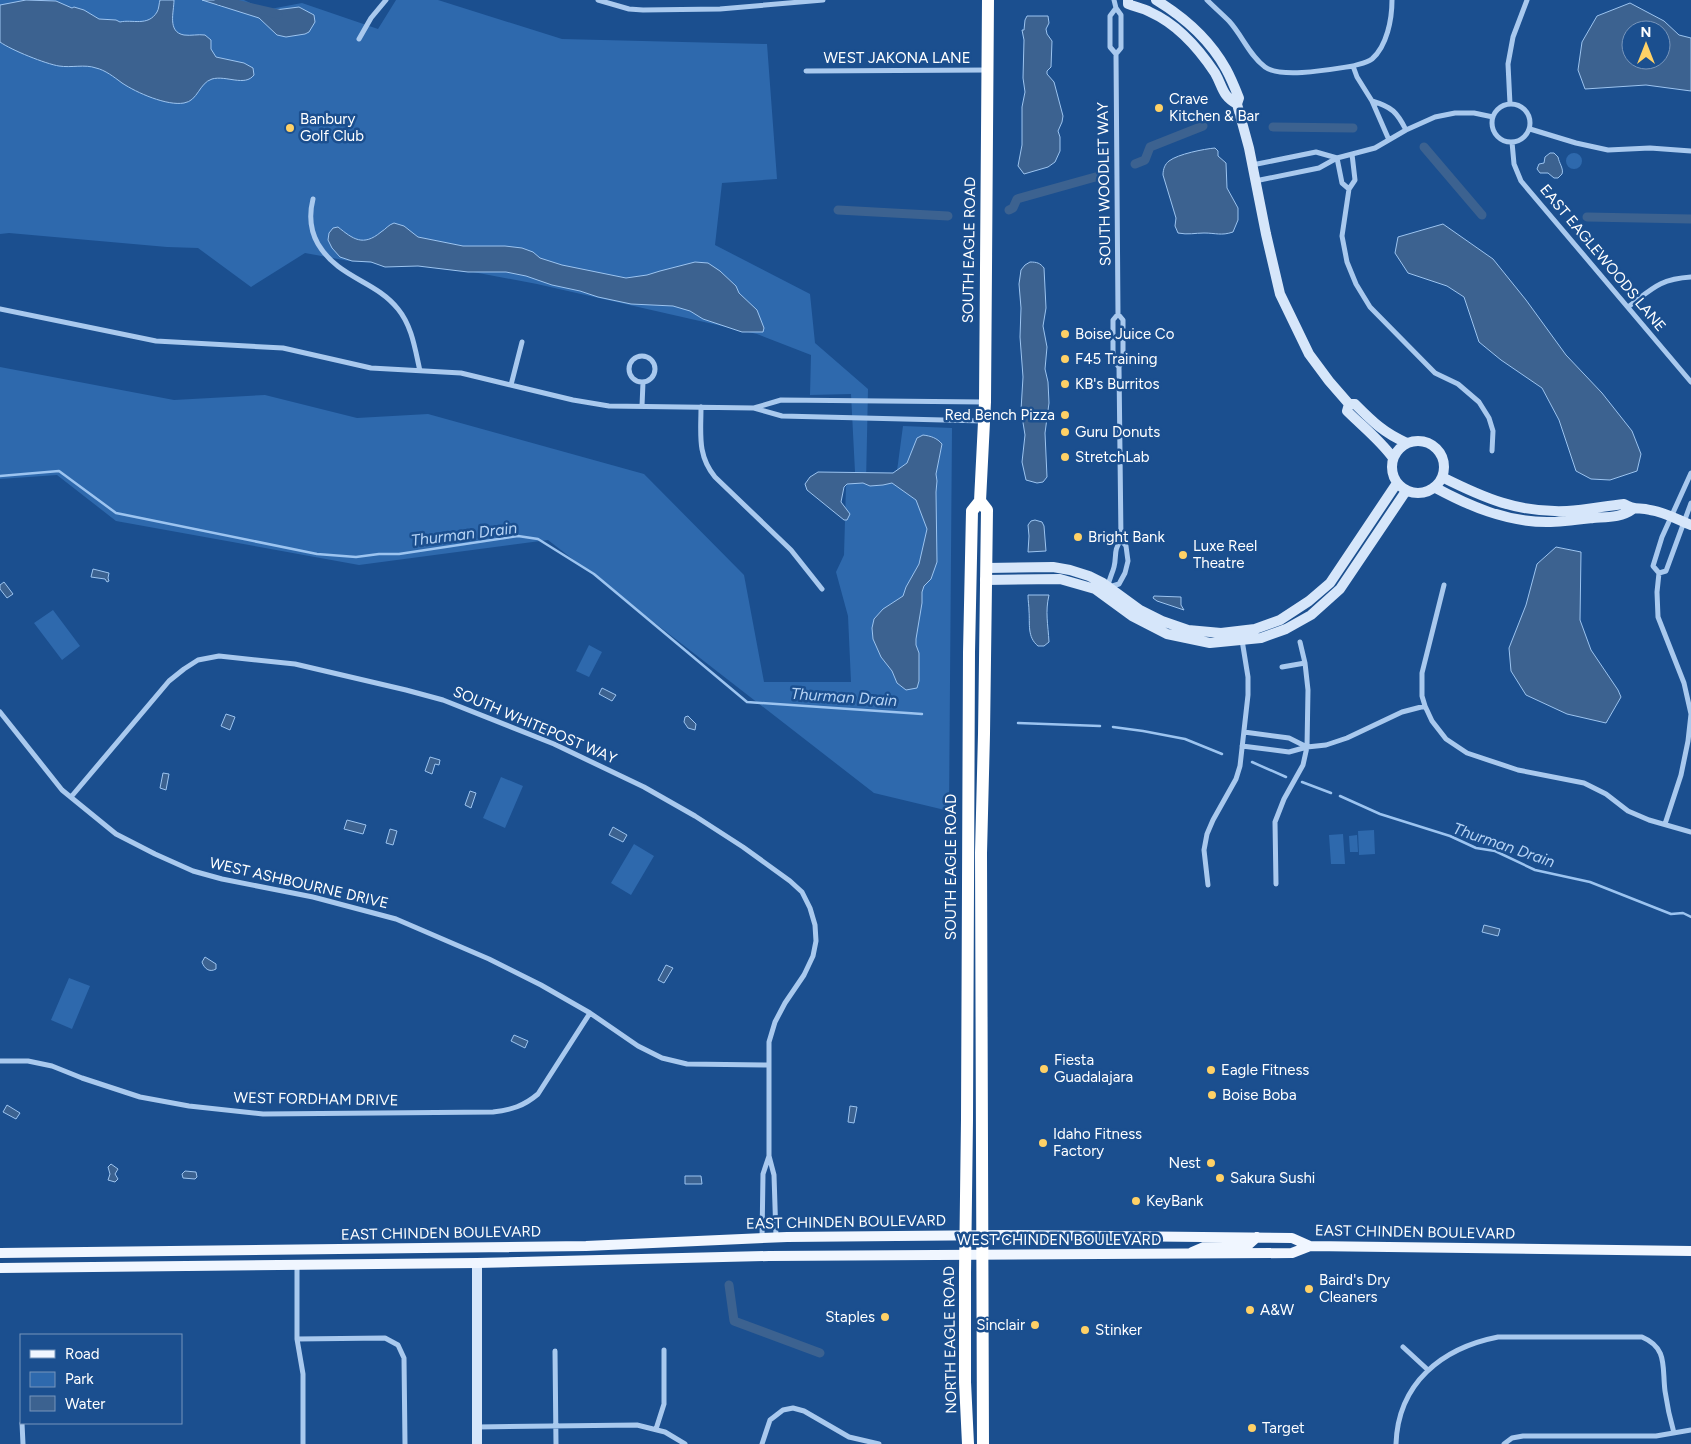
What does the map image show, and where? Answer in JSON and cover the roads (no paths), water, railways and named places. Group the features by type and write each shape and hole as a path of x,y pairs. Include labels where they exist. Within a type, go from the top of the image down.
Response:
{"highway":[{"name":"SOUTH EAGLE ROAD","path":"965,1236 968,714 972,511 980,501 985,402 988,0"},
{"name":"SOUTH EAGLE ROAD","path":"980,501 986,510 981,863 982,1236"},
{"path":"971,559 975,563 977,570 976,691 977,696 984,702"},
{"path":"968,714 976,722 978,728 976,836 977,856 981,863"},
{"name":"NORTH EAGLE ROAD","path":"965,1236 965,1382 968,1444"},
{"path":"982,1236 983,1444"}],"main road":[{"name":"EAST CHINDEN BOULEVARD","path":"0,1253 586,1246 776,1237 965,1236 1257,1237 1292,1238 1310,1246 1691,1251"},
{"path":"1187,1255 1206,1246 1247,1246 1257,1237"},
{"name":"WEST CHINDEN BOULEVARD","path":"717,1257 965,1254 1187,1255 1292,1253 1310,1246"},
{"path":"297,1264 316,1256 434,1254 464,1247"},
{"name":"EAST CHINDEN BOULEVARD","path":"0,1268 477,1263 717,1257"}],"street":[{"path":"359,39 371,18 386,0"},
{"path":"598,0 612,2 629,9 643,10 740,7 823,0"},
{"path":"739,0 740,7"},
{"name":"SOUTH WOODLET WAY","path":"1114,0 1116,8 1121,15 1121,48 1116,54"},
{"path":"1128,0 1128,4 1151,12 1174,27 1192,44 1216,75 1228,99 1237,104"},
{"path":"1156,0 1179,14 1205,40 1226,69 1239,98 1237,104 1250,148 1255,181 1280,294 1309,354 1349,404 1355,404 1389,435 1407,443"},
{"path":"1207,0 1230,22 1246,46 1266,68 1281,72 1297,73 1353,66 1371,60 1381,48 1389,25 1392,0"},
{"path":"1510,104 1508,64 1512,37 1527,0"},
{"name":"SOUTH WOODLET WAY","path":"1106,591 1114,568 1115,548 1121,540 1119,367 1123,360 1123,320 1118,314 1116,54 1110,47 1110,16 1116,8"},
{"path":"1353,66 1372,101 1389,140"},
{"name":"WEST JAKONA LANE","path":"806,71 988,70"},
{"path":"1372,101 1386,105 1398,114 1406,130"},
{"path":"1510,104 1522,107 1527,111 1531,123 1530,129 1523,139 1506,142 1496,135 1492,123 1493,117 1500,108 1510,104"},
{"path":"1255,181 1319,168 1337,158 1376,148 1406,130 1435,117 1455,113 1474,113 1493,117"},
{"path":"1530,129 1576,143 1608,150 1650,148 1691,151"},
{"name":"EAST EAGLEWOODS LANE","path":"1512,142 1514,164 1521,181 1691,382"},
{"path":"1252,165 1316,152 1337,158"},
{"path":"1352,154 1355,180 1349,189 1342,236 1347,262 1356,284 1370,307 1435,373 1458,384 1479,402 1489,418 1493,430 1492,451"},
{"path":"1337,158 1342,183 1349,189"},
{"path":"313,199 310,220 312,230 323,252 339,269 382,293 400,310 411,331 420,370"},
{"path":"1628,307 1660,282 1691,277"},
{"path":"0,309 156,341 282,348 371,368 461,373 587,403 754,408 782,416 984,421"},
{"name":"SOUTH WOODLET WAY","path":"1118,314 1113,320 1113,360 1119,367"},
{"path":"511,385 522,342"},
{"path":"641,356 650,359 654,366 654,374 643,382 635,380 629,370 634,359 641,356"},
{"path":"642,406 643,382"},
{"path":"754,408 781,400 985,402"},
{"path":"1349,404 1347,411 1383,444 1393,458"},
{"path":"701,407 701,449 708,468 791,550 822,589"},
{"path":"1420,441 1427,443 1434,447 1443,461 1442,477 1434,487 1421,493 1406,491 1396,483 1392,475 1391,466 1393,458 1398,450 1407,443 1420,441"},
{"path":"1665,824 1681,775 1688,742 1691,714 1684,683 1658,617 1657,592 1659,573 1653,566 1671,517 1691,472"},
{"path":"1442,477 1490,499 1522,508 1568,511 1624,504 1633,509 1649,509 1687,524"},
{"path":"985,574 1060,579 1106,591 1162,621 1188,630 1221,633 1255,629 1280,620 1309,601 1330,582 1396,483"},
{"path":"1434,487 1470,506 1521,520 1570,521 1625,515 1633,509"},
{"path":"1106,591 1132,616 1168,634 1210,643 1260,638 1286,629 1310,615 1340,589 1406,491"},
{"path":"1659,573 1666,571 1687,524 1691,503"},
{"name":"SOUTH WOODLET WAY","path":"1106,591 1118,584 1125,573 1128,561 1126,546 1121,540"},
{"path":"1444,585 1422,673 1422,696 1432,721 1446,739 1467,752 1518,770 1584,783 1606,794 1628,811 1691,832"},
{"path":"1208,886 1204,850 1207,834 1236,779 1240,766 1248,695 1248,677 1240,630"},
{"path":"1276,884 1275,822 1284,799 1303,765 1308,747 1308,690 1300,642"},
{"name":"SOUTH WHITEPOST WAY","path":"71,797 169,681 198,660 220,656 295,664 443,700 502,722 585,757 644,787 694,816 743,847 790,881 802,892 810,908 815,925 816,941 813,956 804,975 775,1022 769,1042 769,1156 774,1175 776,1237"},
{"path":"1282,667 1305,664"},
{"path":"1242,746 1289,752 1326,745 1402,712 1425,706"},
{"name":"WEST ASHBOURNE DRIVE","path":"0,712 62,790 116,834 193,871 222,879 313,897 396,919 489,959 540,985 590,1013 638,1046 662,1058 687,1064 768,1065"},
{"path":"1244,732 1289,738 1308,747"},
{"name":"WEST FORDHAM DRIVE","path":"0,1061 28,1061 52,1066 140,1097 199,1107 263,1114 492,1112 510,1110 528,1102 538,1094 590,1013"},
{"name":"SOUTH WHITEPOST WAY","path":"762,1238 763,1174 769,1156"},
{"path":"477,1263 477,1444"},
{"path":"297,1264 298,1339 303,1374 303,1444"},
{"path":"1396,1444 1403,1406 1414,1387 1428,1370 1462,1347 1480,1340 1498,1337 1642,1338 1651,1341 1658,1348 1662,1357 1665,1391 1674,1433"},
{"path":"298,1339 385,1338 398,1345 404,1358 405,1444"},
{"path":"1403,1347 1428,1370"},
{"path":"656,1429 664,1404 664,1350"},
{"path":"555,1351 556,1444"},
{"path":"762,1444 770,1420 783,1410 793,1408 804,1411 849,1437 879,1444"},
{"path":"22,1424 23,1444"},
{"path":"477,1427 628,1425 656,1429 685,1444"},
{"path":"1504,1444 1512,1438 1523,1436 1641,1437 1691,1430"}],"water":[{"path":"26,0 56,1 72,8 84,10 99,19 140,22 153,17 157,12 160,0 174,0 173,26 175,30 184,35 205,35 211,40 211,49 216,57 244,63 253,68 254,75 246,80 212,79 204,84 189,102 169,103 152,98 128,87 99,69 87,66 53,65 20,53 0,42 0,5"},
{"path":"202,0 233,0 257,10 267,11 299,7 314,15 315,22 309,32 286,37 277,35 259,18"},
{"path":"1630,3 1662,20 1621,20 1621,70 1671,70 1671,28 1679,35 1691,38 1691,91 1646,85 1585,89 1578,70 1582,42 1597,16"},
{"path":"1027,16 1048,16 1049,23 1046,29 1052,41 1051,67 1047,74 1054,82 1063,116 1058,131 1060,151 1055,162 1048,167 1024,174 1018,166 1022,145 1022,107 1025,92 1023,78 1024,40 1022,30 1024,30"},
{"path":"1215,148 1218,151 1218,156 1226,163 1227,188 1238,208 1238,220 1233,232 1222,234 1178,233 1175,226 1176,218 1163,175 1164,167 1169,161 1178,156"},
{"path":"1550,153 1554,153 1558,157 1562,168 1562,174 1558,178 1554,178 1548,173 1540,173 1537,169 1539,164 1544,163 1545,157"},
{"path":"394,223 404,226 418,237 463,246 522,248 533,252 540,258 562,265 626,278 647,275 695,262 708,263 736,286 739,293 757,310 764,328 763,332 742,332 703,319 690,311 673,306 631,304 506,272 468,272 418,266 385,267 371,262 352,261 340,257 328,240 329,233 333,228 338,227 353,238 363,240 375,237"},
{"path":"1443,224 1493,259 1566,355 1602,393 1632,431 1641,454 1637,471 1610,480 1591,479 1576,471 1559,420 1542,388 1501,360 1479,342 1464,297 1447,286 1408,273 1395,253 1398,237"},
{"path":"1030,262 1038,263 1044,268 1046,308 1043,326 1047,347 1045,369 1049,403 1045,433 1047,477 1043,482 1037,483 1026,480 1022,462 1025,435 1021,410 1023,377 1019,284 1021,270"},
{"path":"923,435 934,438 942,444 936,474 937,562 931,579 924,586 922,592 916,639 919,653 919,681 917,688 906,690 897,683 892,671 881,657 873,639 872,628 874,619 883,609 903,596 919,564 927,529 916,500 892,483 870,486 863,483 847,484 844,487 841,502 850,514 847,520 844,520 807,490 805,484 810,477 818,472 893,473 907,463 917,438"},
{"path":"1031,521 1042,522 1044,526 1046,551 1028,552 1028,525"},
{"path":"1556,547 1581,552 1580,620 1591,650 1621,697 1606,723 1567,714 1526,695 1511,671 1509,648 1526,605 1537,564"},
{"path":"93,569 109,573 109,581 91,577"},
{"path":"4,582 13,594 7,598 0,589 0,585"},
{"path":"1028,595 1049,595 1047,613 1049,642 1044,646 1038,646 1032,639 1029,625"},
{"path":"1154,596 1181,597 1181,605 1184,610 1157,601 1153,598"},
{"path":"602,688 616,695 612,701 599,694"},
{"path":"226,714 235,717 230,730 221,726"},
{"path":"688,716 696,724 695,730 688,728 684,722 685,717"},
{"path":"430,757 440,760 439,765 435,764 432,774 425,771"},
{"path":"163,773 169,774 166,790 160,788"},
{"path":"470,791 476,793 471,808 465,805"},
{"path":"347,820 366,825 363,834 344,829"},
{"path":"613,827 627,835 623,842 609,835"},
{"path":"390,829 397,831 393,845 386,843"},
{"path":"1484,925 1500,929 1498,936 1482,932"},
{"path":"205,957 216,964 216,969 209,970 205,968 202,962"},
{"path":"666,965 673,968 664,983 658,980"},
{"path":"514,1035 528,1041 525,1048 511,1041"},
{"path":"7,1105 20,1113 16,1119 3,1112"},
{"path":"850,1106 857,1107 854,1123 848,1122"},
{"path":"111,1164 118,1169 115,1174 118,1179 115,1182 108,1180 110,1174 108,1167"},
{"path":"185,1171 196,1172 197,1177 195,1179 183,1178 182,1174"},
{"path":"685,1176 701,1176 702,1184 685,1184"}],"waterway":[{"path":"219,0 278,14"},
{"path":"1135,164 1145,160 1150,147 1203,126"},
{"path":"1273,127 1353,128"},
{"path":"1424,147 1482,215"},
{"path":"1009,210 1013,208 1017,199 1099,176"},
{"path":"838,210 948,216"},
{"path":"1587,217 1691,219"},
{"name":"Thurman Drain","path":"0,476 59,471 116,513 317,554 356,557 399,554 518,536 538,539 594,574 747,702 922,714"},
{"name":"Thurman Drain","path":"1018,723 1100,726"},
{"name":"Thurman Drain","path":"1113,727 1185,739 1222,754"},
{"name":"Thurman Drain","path":"1252,762 1286,777"},
{"name":"Thurman Drain","path":"1302,782 1331,793"},
{"name":"Thurman Drain","path":"1340,796 1380,814 1450,836 1476,848 1495,851 1535,870 1590,882 1671,914 1683,913 1691,917"},
{"path":"729,1285 734,1321 820,1353"}],"place":[{"name":"Crave Kitchen & Bar","path":"1159,108"},
{"name":"Banbury Golf Club","path":"290,128"},
{"name":"Boise Juice Co","path":"1065,334"},
{"name":"F45 Training","path":"1065,359"},
{"name":"KB's Burritos","path":"1065,384"},
{"name":"Red Bench Pizza","path":"1065,415"},
{"name":"Guru Donuts","path":"1065,432"},
{"name":"StretchLab","path":"1065,457"},
{"name":"Bright Bank","path":"1078,537"},
{"name":"Luxe Reel Theatre","path":"1183,555"},
{"name":"Fiesta Guadalajara","path":"1044,1069"},
{"name":"Eagle Fitness","path":"1211,1070"},
{"name":"Boise Boba","path":"1212,1095"},
{"name":"Idaho Fitness Factory","path":"1043,1143"},
{"name":"Nest","path":"1211,1163"},
{"name":"Sakura Sushi","path":"1220,1178"},
{"name":"KeyBank","path":"1136,1201"},
{"name":"Baird's Dry Cleaners","path":"1309,1289"},
{"name":"A&W","path":"1250,1310"},
{"name":"Staples","path":"885,1317"},
{"name":"Sinclair","path":"1035,1325"},
{"name":"Stinker","path":"1085,1330"},
{"name":"Target","path":"1252,1428"}]}
